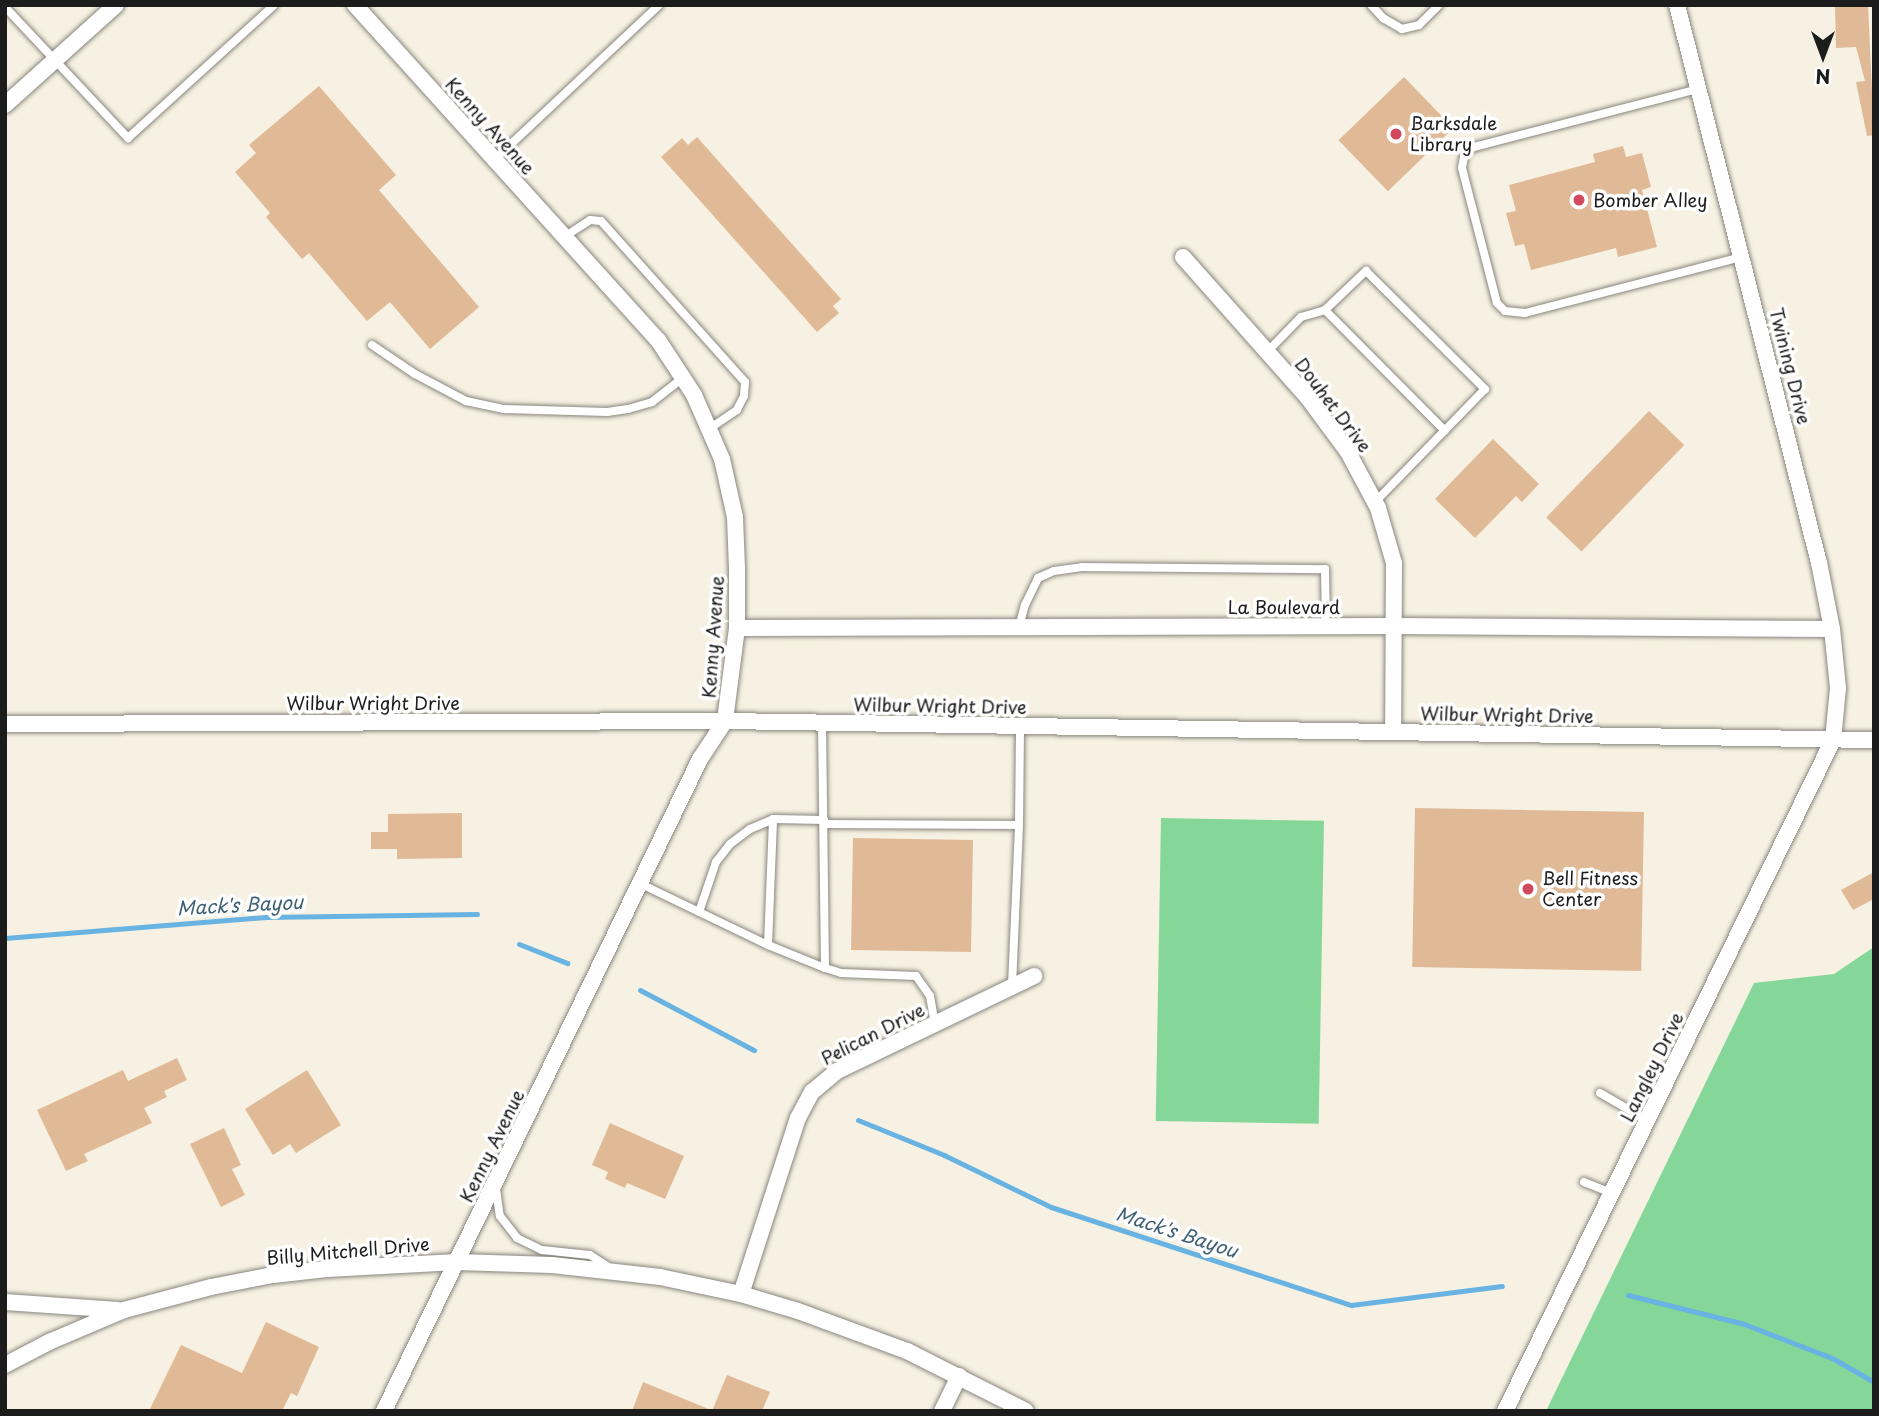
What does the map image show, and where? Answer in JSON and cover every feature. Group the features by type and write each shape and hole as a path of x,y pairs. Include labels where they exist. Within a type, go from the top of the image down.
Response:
{"street":[{"path":"5,105 116,5"},
{"name":"Kenny Avenue","path":"355,5 657,340 683,378 709,429 722,459 735,517 737,628 724,721 700,759 384,1411"},
{"name":"Twining Drive","path":"1677,5 1806,507 1832,629 1838,688 1833,740"},
{"name":"Douhet Drive","path":"1183,257 1308,398 1348,452 1375,502 1394,564 1393,732"},
{"name":"La Boulevard","path":"737,628 1395,626 1832,629"},
{"name":"Wilbur Wright Drive","path":"5,724 724,721 1874,740"},
{"name":"Langley Drive","path":"1505,1411 1833,740"},
{"name":"Pelican Drive","path":"741,1294 807,1099 837,1071 1034,976"},
{"name":"Billy Mitchell Drive","path":"5,1365 124,1310 211,1287 273,1275 327,1269 457,1262 552,1265 612,1270 741,1294 856,1330 959,1376 1026,1411"},
{"path":"5,1302 124,1310"},
{"path":"942,1411 959,1376"}],"lane":[{"path":"5,7 128,138 274,5"},
{"path":"494,160 659,5"},
{"path":"1371,5 1383,18 1402,29 1419,25 1439,5"},
{"path":"1698,89 1474,147 1465,152 1462,168 1497,303 1505,311 1514,314 1742,257"},
{"path":"564,237 590,220 601,221 744,382 744,396 737,410 709,429"},
{"path":"1268,352 1301,317 1325,310 1366,271 1485,389 1375,502"},
{"path":"1325,310 1445,430"},
{"path":"372,345 415,374 466,401 504,410 607,412 628,409 652,401 683,378"},
{"path":"1019,627 1025,605 1038,578 1054,571 1082,567 1325,569 1326,626"},
{"path":"822,723 825,968"},
{"path":"1012,986 1020,727"},
{"path":"699,912 716,862 730,844 750,829 773,819 1019,825"},
{"path":"768,945 773,819"},
{"path":"639,883 768,945 825,968 841,973 916,976 924,983 930,996 935,1023"},
{"path":"1600,1093 1647,1120"},
{"path":"1584,1182 1611,1193"},
{"path":"496,1183 500,1216 517,1238 542,1250 590,1255 612,1270"}],"green space":[{"path":"1161,818 1324,821 1319,1124 1156,1121"},
{"path":"1874,947 1874,1411 1546,1411 1754,983 1834,974"}],"building":[{"path":"1835,5 1868,5 1874,135 1867,136 1856,82 1865,81 1856,47 1836,48"},
{"name":"Barksdale Library","path":"1404,77 1453,128 1388,191 1339,140"},
{"path":"319,86 396,175 379,190 479,307 430,349 390,302 367,321 309,253 302,259 266,217 270,213 235,172 256,153 249,145"},
{"path":"697,137 841,299 833,306 839,313 817,332 661,157 682,138 688,145"},
{"name":"Bomber Alley","path":"1623,146 1626,157 1642,153 1651,187 1642,190 1657,247 1618,257 1616,248 1531,270 1524,244 1515,246 1506,213 1516,211 1509,185 1595,162 1593,154"},
{"path":"1649,411 1684,445 1581,552 1546,517"},
{"path":"1493,439 1539,484 1522,502 1516,496 1475,538 1435,499"},
{"name":"Bell Fitness Center","path":"1415,808 1644,812 1641,971 1412,967"},
{"path":"462,813 462,858 397,859 397,849 371,849 371,832 388,832 388,814"},
{"path":"853,838 973,840 971,952 851,950"},
{"path":"1874,872 1874,899 1853,910 1841,890"},
{"path":"177,1058 187,1080 164,1091 167,1097 144,1108 152,1123 84,1154 88,1161 66,1171 37,1110 123,1070 128,1081"},
{"path":"307,1070 341,1125 296,1153 290,1144 273,1155 245,1109"},
{"path":"610,1123 684,1156 665,1199 627,1183 625,1188 605,1179 608,1172 592,1165"},
{"path":"224,1128 241,1165 232,1169 245,1195 221,1207 190,1144"},
{"path":"266,1322 319,1347 297,1396 291,1393 282,1411 149,1411 181,1345 242,1373"},
{"path":"727,1375 770,1392 762,1411 712,1411"},
{"path":"643,1382 711,1410 711,1411 632,1411"}],"waterway":[{"name":"Mack's Bayou","path":"5,938 266,917 477,914"},
{"name":"Mack's Bayou","path":"519,944 567,963"},
{"name":"Mack's Bayou","path":"640,990 754,1050"},
{"name":"Mack's Bayou","path":"858,1120 944,1155 1051,1207 1351,1305 1502,1286"},
{"name":"Mack's Bayou","path":"1628,1295 1744,1324 1832,1358 1874,1382"}],"place":[{"name":"Barksdale Library","path":"1396,134"},
{"name":"Bomber Alley","path":"1579,200"},
{"name":"Bell Fitness Center","path":"1528,889"}]}
